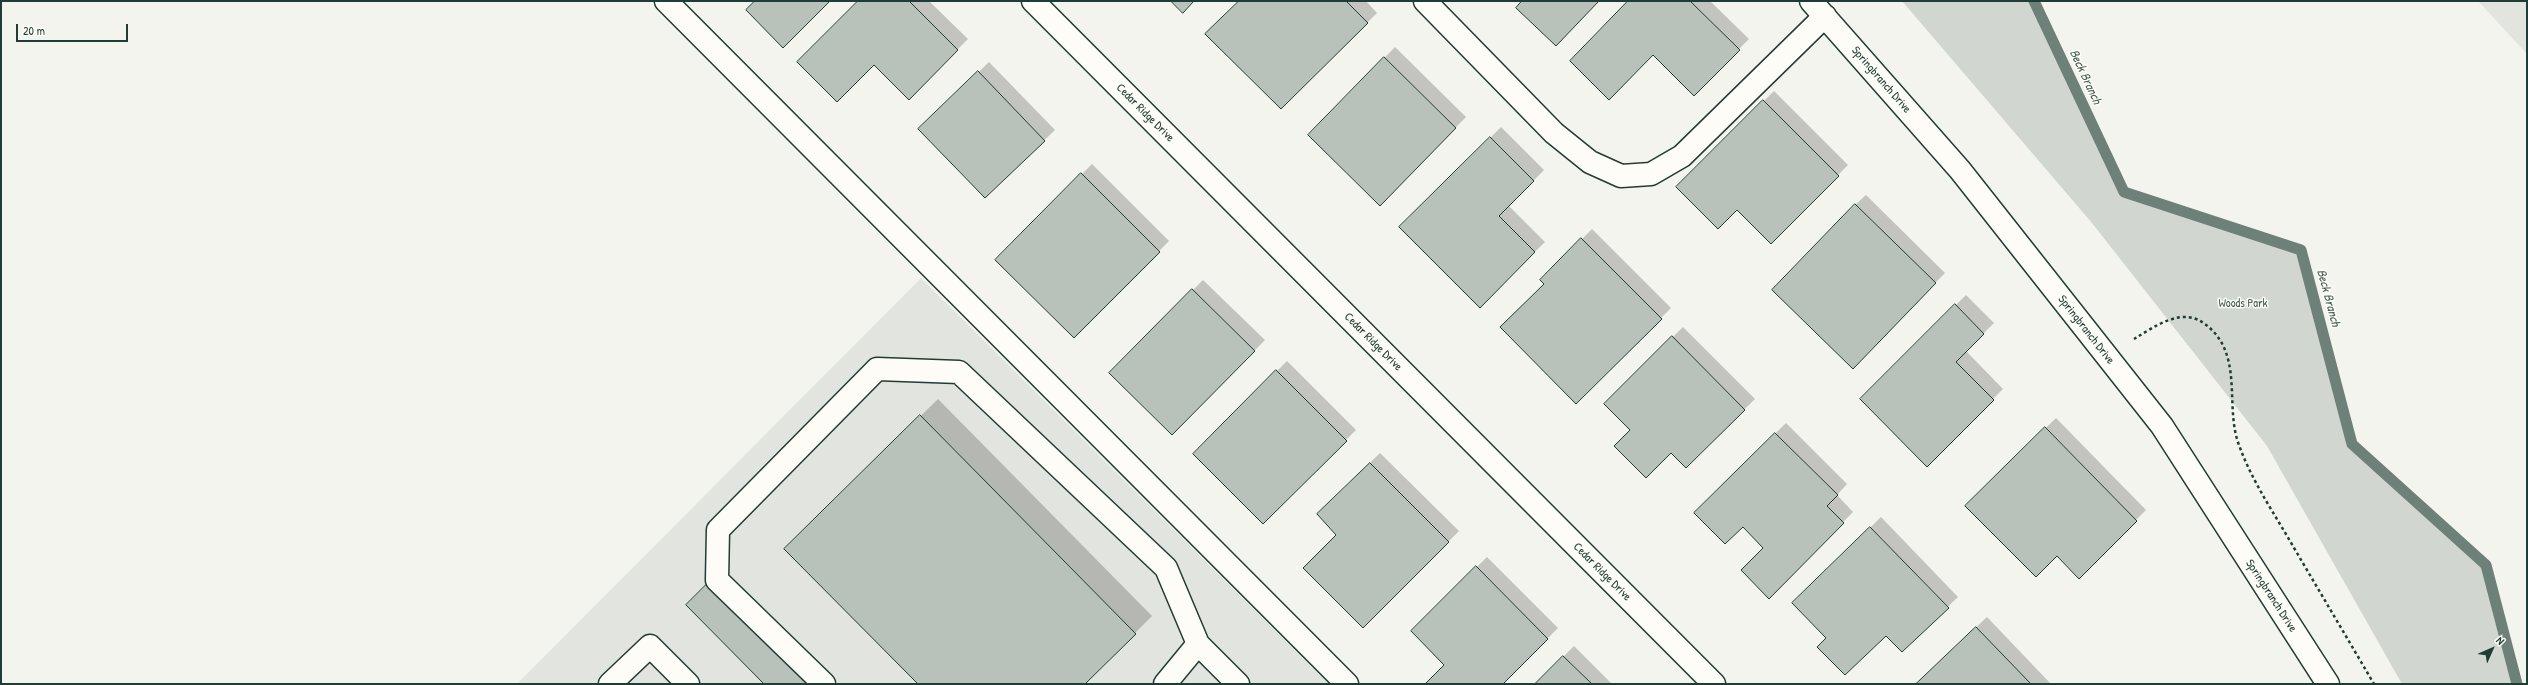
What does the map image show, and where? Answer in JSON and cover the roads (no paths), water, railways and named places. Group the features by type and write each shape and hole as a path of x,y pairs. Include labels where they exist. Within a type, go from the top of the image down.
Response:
{"street":[{"path":"666,1 1347,684"},
{"name":"Cedar Ridge Drive","path":"1033,1 1714,684"},
{"path":"1425,1 1554,133 1590,162 1621,176 1651,174 1682,156 1818,9"},
{"name":"Springbranch Drive","path":"1818,9 1960,170 2162,426 2328,684"},
{"path":"824,684 718,580 718,530 877,369 959,372 1166,568 1198,644 1238,684"},
{"path":"1165,684 1198,644"},
{"path":"610,684 650,646 688,684"}],"waterway":[{"name":"Beck Branch","path":"2034,1 2124,192 2301,250 2352,444 2486,565 2517,684"}],"park label":[{"name":"Woods Park","path":"2243,304"}]}
